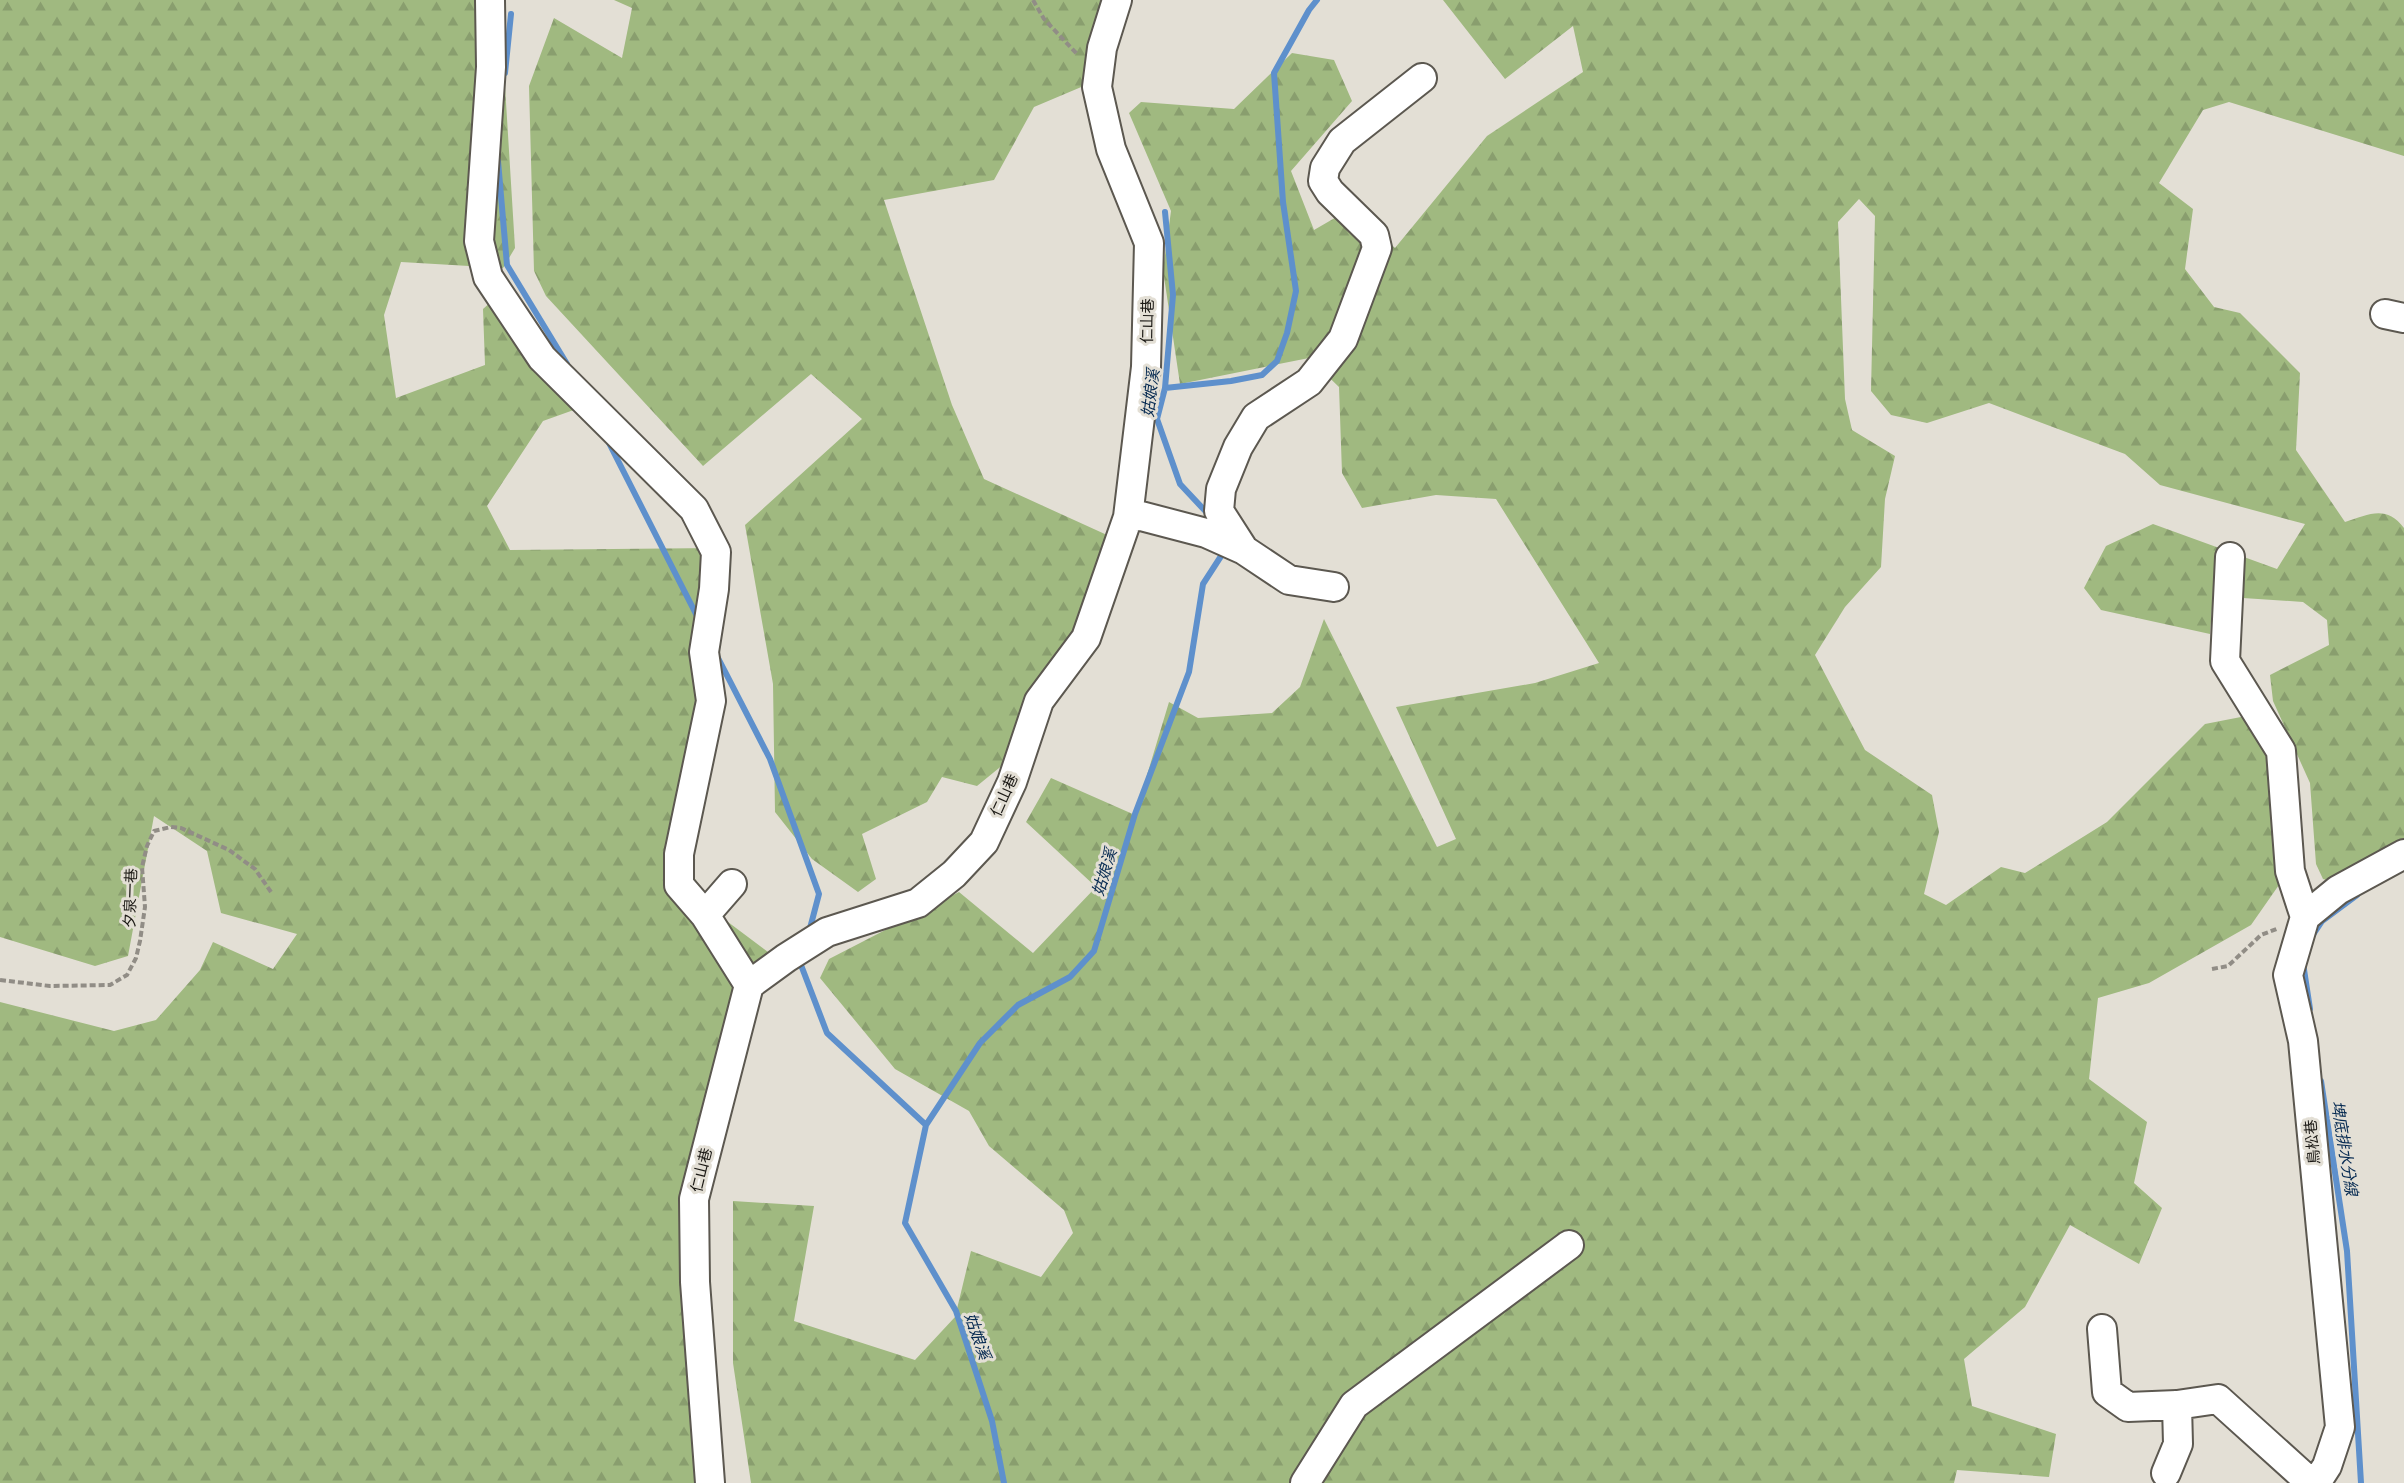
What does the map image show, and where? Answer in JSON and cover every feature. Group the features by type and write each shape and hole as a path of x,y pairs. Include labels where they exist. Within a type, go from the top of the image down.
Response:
{"lane":[{"path":"490,0 491,67 479,241 488,277 543,358 694,509 716,552 714,589 704,652 711,701 679,854 678,885 705,915 749,985"},
{"name":"仁山巷","path":"710,1483 695,1282 694,1199 737,1024 749,985 827,932 918,903 954,874 984,842 1012,782 1039,701 1086,638 1128,517 1146,367 1149,243 1112,149 1097,87 1102,48 1117,0"},
{"path":"1244,550 1219,511 1221,489 1238,447 1256,417 1310,382 1343,339 1377,248 1374,235 1330,192 1323,181 1325,168 1342,141 1422,78"},
{"path":"1128,517 1141,516 1206,533 1244,550 1289,580 1334,587"},
{"path":"2230,557 2224,661 2282,751 2290,871 2305,917 2338,890 2404,854"},
{"path":"705,915 732,884"},
{"name":"鳥松巷","path":"2305,917 2288,975 2303,1041 2340,1427 2327,1466 2314,1483"},
{"path":"1305,1483 1354,1405 1569,1245"},
{"path":"2103,1329 2107,1392 2128,1407 2177,1405 2218,1399 2314,1483"},
{"path":"2166,1473 2178,1444 2177,1405"}],"path":[{"path":"1033,0 1044,19 1098,76"},
{"name":"夕泉一巷","path":"0,980 50,986 110,985 128,975 136,958 140,940 145,907 142,867 147,846 154,831 171,827 181,828 229,850 255,869 272,892"},
{"path":"2212,969 2228,966 2261,935 2305,917"}],"green space":[{"path":"0,0 495,0 505,86 515,248 503,268 401,262 384,315 396,398 485,365 483,309 501,293 596,402 543,421 487,506 510,550 716,548 687,867 720,916 772,955 751,988 695,1261 708,1483 0,1483 0,1002 114,1031 156,1020 200,970 213,942 273,969 297,934 221,913 207,851 154,816 128,956 95,966 0,937"},
{"path":"614,0 1114,0 1086,85 1034,107 994,180 884,200 952,405 984,479 1118,540 1026,746 977,786 942,777 927,802 862,834 876,879 858,892 812,859 775,812 773,684 745,525 862,419 811,374 703,466 546,296 534,271 529,86 554,18 622,58 632,8"},
{"path":"1443,0 2404,0 2404,156 2229,102 2203,110 2159,183 2193,209 2185,269 2214,307 2240,313 2300,373 2296,450 2345,522 2376,513 2390,516 2404,528 2404,844 2334,882 2323,879 2316,864 2310,783 2273,701 2270,675 2329,645 2327,620 2303,602 2213,596 2210,634 2101,610 2084,588 2106,546 2153,524 2277,569 2305,524 2160,485 2125,454 1989,403 1927,423 1891,415 1871,391 1875,216 1859,199 1838,222 1845,399 1852,430 1895,456 1885,499 1881,567 1845,607 1815,655 1865,750 1932,795 1939,832 1924,894 1946,905 2001,867 2025,873 2107,822 2205,724 2246,716 2273,742 2295,862 2251,925 2149,983 2098,998 2089,1079 2147,1122 2134,1183 2162,1208 2139,1264 2070,1225 2025,1307 1964,1359 1972,1406 2056,1434 2049,1477 1957,1470 1954,1483 751,1483 733,1363 733,1201 814,1206 794,1321 915,1360 955,1317 971,1251 1041,1277 1073,1233 1064,1210 989,1146 969,1111 895,1069 820,978 829,959 959,892 1033,953 1096,887 1026,822 1051,778 1135,815 1169,702 1198,718 1272,713 1300,687 1324,619 1437,847 1456,839 1396,707 1535,683 1599,663 1496,499 1436,495 1362,508 1342,473 1339,387 1309,358 1180,384 1163,270 1171,211 1129,113 1141,102 1234,109 1292,53 1334,60 1352,101 1291,171 1314,230 1352,208 1395,248 1487,136 1583,72 1573,26 1505,79"}],"waterway":[{"path":"1165,388 1231,381 1262,375 1277,361 1287,333 1296,291 1283,202 1274,73 1309,10 1317,0"},
{"path":"505,73 511,14"},
{"path":"498,161 507,265 567,364"},
{"name":"姑娘溪","path":"1165,212 1173,295 1165,388 1157,419 1180,484 1209,515"},
{"path":"607,439 699,620"},
{"name":"姑娘溪","path":"1004,1483 992,1421 956,1311 905,1223 926,1125 980,1043 1018,1005 1070,977 1094,951 1135,814 1189,672 1203,584 1225,550"},
{"path":"717,656 770,759 819,894 809,932"},
{"name":"埤底排水分線","path":"2312,936 2322,921 2357,895"},
{"path":"802,959 801,965 827,1033 926,1125"},
{"name":"埤底排水分線","path":"2303,963 2310,1009"},
{"name":"埤底排水分線","path":"2321,1081 2347,1251 2361,1483"}]}
